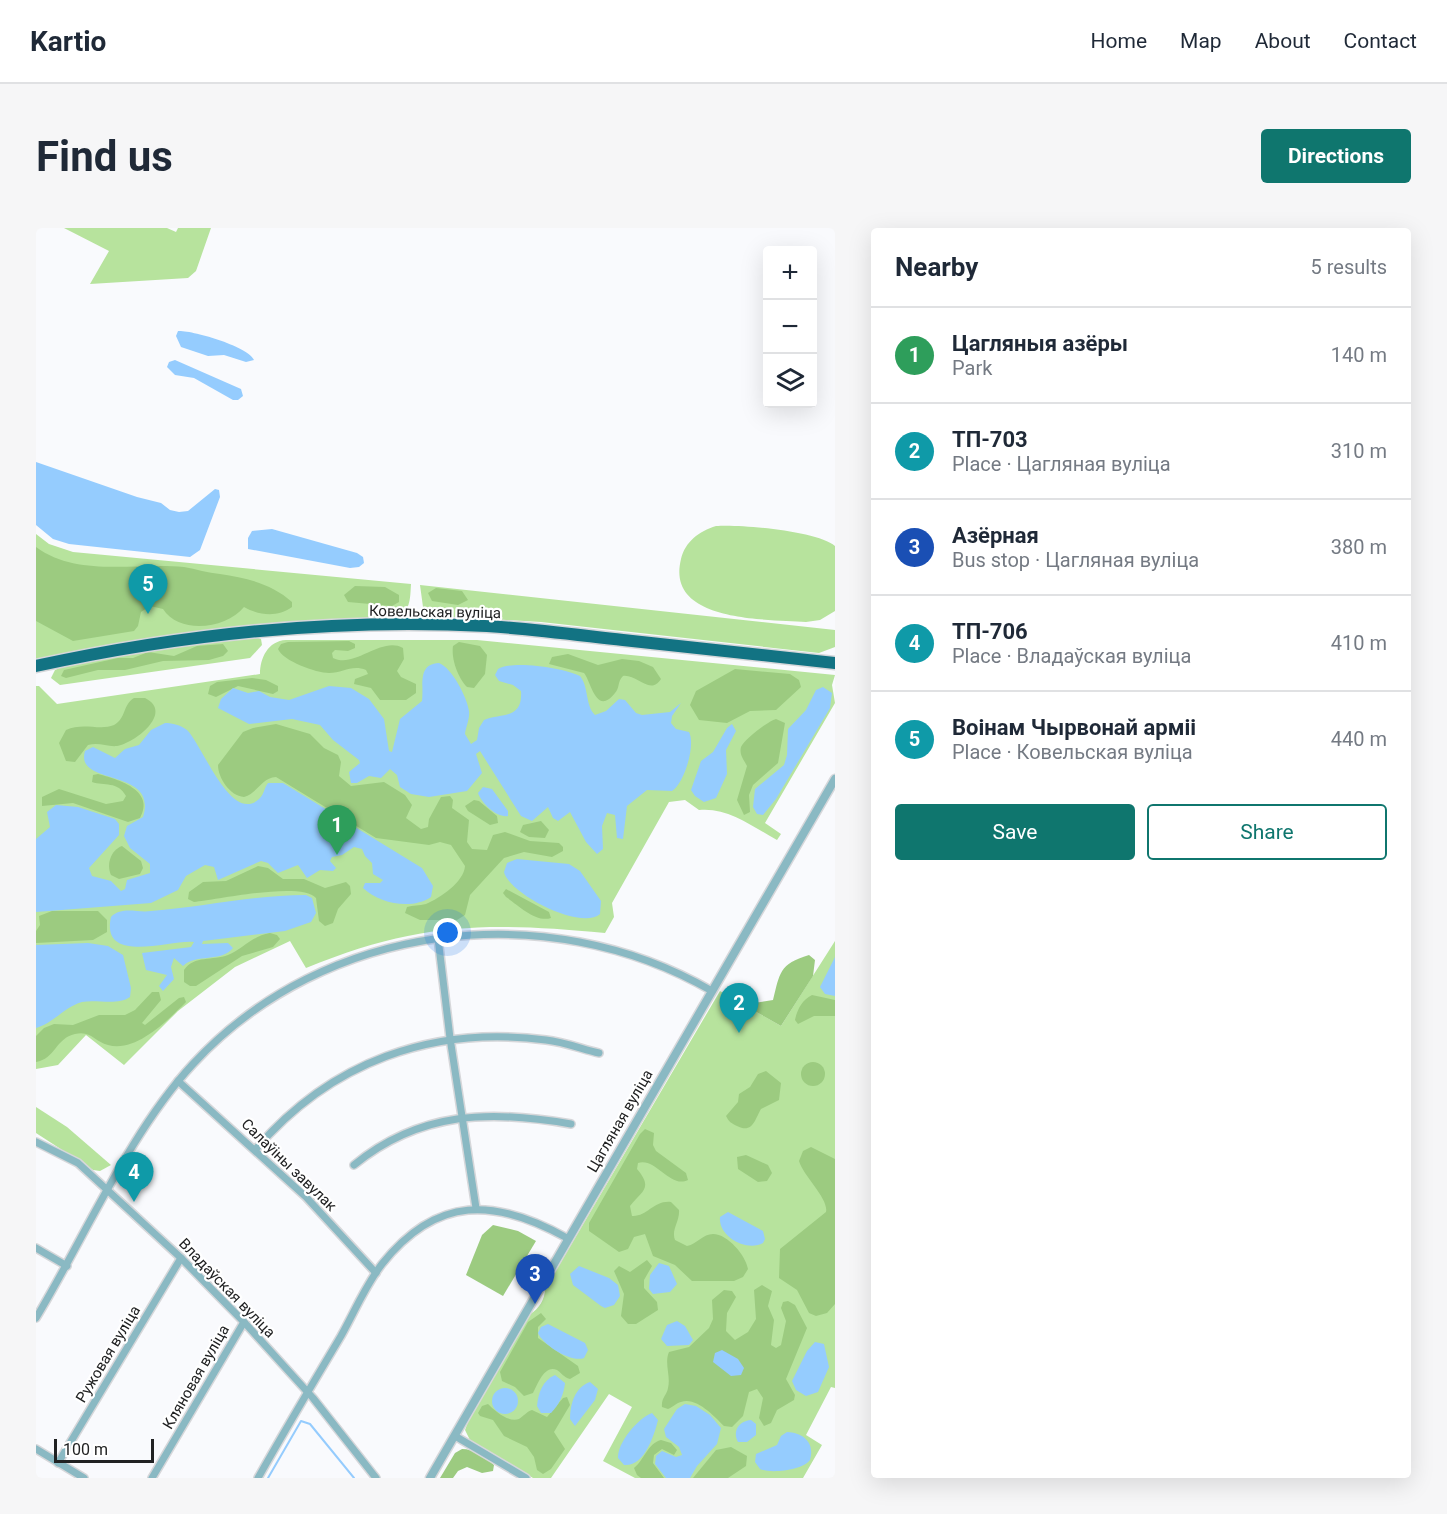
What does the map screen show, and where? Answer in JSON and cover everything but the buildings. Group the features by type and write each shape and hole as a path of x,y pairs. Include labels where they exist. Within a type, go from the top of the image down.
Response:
{"highway":[{"name":"Ковельская вуліца","path":"36,666 129,647 192,639 281,631 448,625 522,629 835,663"}],"street":[{"name":"Цагляная вуліца","path":"430,1478 835,779"},
{"path":"36,1318 138,1137 178,1081 238,1023 289,988 348,959 403,943 438,938 509,933 541,935 589,943 653,963 712,991"},
{"path":"438,938 450,1038 477,1208"},
{"path":"255,1150 276,1125 325,1087 384,1056 450,1038 501,1036 548,1040 599,1053"},
{"name":"Салаўіны завулак","path":"178,1081 306,1197 376,1273"},
{"path":"354,1165 370,1152 417,1128 463,1117 519,1116 571,1124"},
{"name":"Владаўская вуліца","path":"36,1142 78,1163 180,1258 244,1322 307,1392 376,1478"},
{"path":"258,1478 376,1273 401,1242 415,1230 447,1215 477,1208 508,1211 536,1220 567,1238"},
{"path":"36,1248 67,1266"},
{"name":"Ружовая вуліца","path":"58,1463 180,1258"},
{"name":"Кляновая вуліца","path":"153,1478 244,1322"},
{"path":"455,1436 526,1478"},
{"path":"36,1449 84,1478"}],"green space":[{"path":"64,228 167,228 176,232 178,228 211,228 196,271 188,278 90,284 109,251"},
{"path":"716,526 760,527 796,533 813,536 835,546 835,611 820,620 806,622 745,618 703,606 688,595 680,580 681,559 686,547 694,538"},
{"path":"36,534 49,544 73,552 411,584 410,600 407,609 394,617 303,621 214,630 126,643 36,660"},
{"path":"36,547 52,557 89,566 184,567 240,578 276,591 292,602 292,607 280,613 268,614 244,607 226,620 215,624 191,626 180,623 163,609 150,606 141,612 138,626 134,631 73,641 36,621"},
{"path":"420,585 835,630 835,647 819,653 541,622 437,616 423,607"},
{"path":"355,586 385,587 399,595 399,602 392,606 348,602 344,595"},
{"path":"436,588 462,591 468,600 458,605 432,601 428,593"},
{"path":"255,637 261,639 262,645 250,658 60,685 51,678 55,670 62,667 140,650"},
{"path":"286,640 477,640 835,675 832,685 835,703 765,823 781,834 777,840 730,815 699,810 685,800 669,802 612,903 614,917 605,933 524,927 453,929 383,942 306,968 290,941 235,967 178,1011 124,1065 86,1035 58,1065 36,1069 36,686 39,686 57,704 260,674 266,651 274,643"},
{"path":"349,641 355,644 355,648 348,651 335,650 332,653 333,658 341,660 359,657 386,646 395,645 403,648 404,659 397,671 401,677 416,684 416,693 406,700 380,700 371,688 354,684 355,679 368,674 366,670 352,668 334,673 316,671 286,658 278,649 281,644 288,642"},
{"path":"459,642 480,646 487,655 485,674 474,688 467,687 456,668 453,646"},
{"path":"223,644 228,651 223,656 209,660 163,661 125,670 98,670 66,678 61,676 64,670 118,658 133,658 148,652 174,656 197,646"},
{"path":"568,654 598,665 622,659 639,661 653,667 661,679 657,684 648,685 623,676 617,691 603,701 595,695 584,673 549,664 552,657"},
{"path":"735,669 790,674 799,680 801,687 776,710 750,711 727,723 699,720 690,705 696,691"},
{"path":"252,678 266,680 278,686 278,691 273,694 238,686 216,697 208,694 210,686 217,682"},
{"path":"134,698 145,698 153,704 156,712 154,719 141,734 117,746 88,745 75,762 66,761 59,743 66,730 114,725 121,719 128,704"},
{"path":"776,719 785,723 778,763 753,785 749,795 750,812 744,815 737,800 747,766 741,755 741,747 757,731"},
{"path":"276,724 310,734 324,748 338,755 341,762 339,776 351,786 384,782 405,795 412,805 406,818 421,829 428,827 429,819 441,797 450,796 453,800 452,808 469,820 467,842 472,849 487,850 493,835 505,832 530,841 559,843 563,851 552,857 524,852 504,858 470,895 465,915 457,920 420,920 405,913 407,907 426,904 438,898 456,883 464,872 465,866 451,845 440,842 429,845 376,838 276,777 267,780 244,797 234,793 226,786 218,765 243,732"},
{"path":"98,774 124,783 139,793 144,808 140,818 128,822 73,803 42,806 42,797 59,789 106,804 123,801 126,796 119,788 92,782 93,775"},
{"path":"474,800 479,801 497,816 498,823 490,825 468,811 465,806"},
{"path":"541,821 549,830 545,838 529,837 520,832 523,825"},
{"path":"122,846 141,861 143,868 140,874 119,879 111,875 110,858"},
{"path":"258,866 268,868 283,879 304,879 325,888 346,882 350,886 351,894 338,909 333,923 325,926 319,921 316,898 307,893 277,891 194,902 188,899 189,892 203,882 226,881"},
{"path":"506,889 549,912 551,918 533,916 506,897 503,893"},
{"path":"52,911 98,911 107,920 107,932 93,940 36,943 36,931 40,925 39,916"},
{"path":"270,933 277,935 280,939 273,947 242,956 196,986 190,986 184,982 184,970 193,962 228,955 258,937"},
{"path":"835,941 835,1388 831,1387 806,1435 822,1445 803,1478 635,1478 603,1461 632,1407 609,1394 551,1478 533,1478 470,1440 465,1430 468,1422 530,1314 541,1303 545,1289 720,991 781,1026"},
{"path":"809,955 815,960 813,976 781,1026 751,1009 754,1003 773,1000 777,983 786,966"},
{"path":"152,992 159,992 161,1000 142,1023 145,1025 179,998 184,997 186,1002 140,1040 119,1046 108,1045 89,1035 75,1034 64,1040 47,1057 36,1062 36,1036 44,1028 54,1024 73,1025 99,1015 125,1015 135,1010"},
{"path":"812,995 835,1000 835,1016 814,1016 798,1024 795,1020 799,1009 803,1002"},
{"path":"808,1062 818,1062 825,1069 825,1079 818,1086 808,1086 801,1079 801,1069"},
{"path":"766,1071 781,1083 779,1100 761,1109 750,1127 742,1128 732,1123 726,1116 738,1102 739,1094 750,1087 758,1074"},
{"path":"36,1107 67,1127 111,1165 100,1171 93,1170 36,1133"},
{"path":"645,1129 654,1133 653,1145 656,1151 686,1173 688,1180 681,1182 675,1180 651,1164 638,1163 637,1169 645,1181 645,1186 630,1206 632,1216 642,1214 660,1203 671,1202 679,1210 674,1233 675,1240 687,1246 709,1234 725,1238 740,1252 747,1264 748,1269 743,1277 734,1281 692,1281 675,1265 653,1256 645,1234 634,1237 628,1249 619,1252 589,1231 589,1223"},
{"path":"811,1147 835,1159 835,1304 827,1313 816,1316 809,1313 797,1290 779,1278 780,1249 826,1212 824,1201 799,1161 803,1151"},
{"path":"746,1155 768,1165 772,1173 767,1181 758,1182 738,1169 737,1157"},
{"path":"493,1225 518,1231 536,1241 503,1296 466,1275 482,1235"},
{"path":"647,1260 652,1266 644,1280 644,1288 657,1302 658,1310 636,1324 628,1324 621,1316 624,1294 614,1271 619,1266 630,1272"},
{"path":"762,1285 772,1291 768,1306 774,1320 771,1345 776,1348 781,1345 786,1321 781,1308 783,1302 788,1301 795,1305 807,1328 786,1379 795,1395 794,1400 777,1410 771,1423 764,1426 759,1418 763,1398 757,1389 749,1392 743,1416 732,1427 724,1426 705,1408 693,1402 679,1403 668,1409 662,1407 669,1383 667,1361 669,1352 689,1347 709,1328 713,1319 712,1300 724,1290 732,1291 736,1297 727,1313 726,1331 735,1340 748,1332 756,1319 754,1290"},
{"path":"541,1313 546,1319 538,1327 538,1338 578,1366 580,1373 570,1379 557,1370 548,1370 533,1393 524,1396 515,1387 502,1381 500,1372 528,1322"},
{"path":"567,1397 570,1405 554,1432 565,1449 551,1469 543,1474 537,1470 534,1457 527,1447 504,1436 493,1420 480,1416 478,1413 482,1406 488,1404 510,1419 519,1419 532,1410 547,1417 563,1398"},
{"path":"661,1440 671,1443 677,1450 674,1455 662,1449 654,1455 653,1463 664,1478 641,1478 634,1468 649,1448"},
{"path":"731,1447 747,1456 746,1466 728,1478 693,1478 716,1450"},
{"path":"462,1449 471,1450 483,1456 494,1465 493,1471 482,1473 467,1467 458,1471 453,1478 440,1478 455,1453"}],"water":[{"path":"178,331 207,336 232,345 250,355 254,360 246,362 224,355 208,356 181,347 176,336"},
{"path":"175,360 241,389 243,396 238,400 233,400 194,378 175,375 167,367 169,362"},
{"path":"36,462 161,503 170,510 179,512 188,511 215,489 219,490 220,497 200,550 190,557 69,544 53,539 36,525"},
{"path":"272,529 357,553 363,557 364,563 359,567 350,568 248,549 248,538 252,531"},
{"path":"439,663 454,677 468,705 469,714 465,734 471,744 477,740 479,728 484,720 510,714 518,707 521,691 513,685 499,681 495,675 498,669 505,666 539,666 563,670 580,676 595,715 606,711 619,699 625,700 636,713 642,715 670,712 681,703 672,716 671,723 676,729 689,732 691,746 688,764 681,781 672,791 647,790 627,806 623,839 617,838 615,815 607,813 602,826 603,849 597,854 586,842 570,812 558,821 553,818 548,807 532,821 521,816 480,751 476,754 482,773 467,791 429,797 411,794 400,787 397,775 390,769 381,778 369,776 357,783 351,783 349,772 360,763 359,760 333,740 320,725 292,719 249,724 218,708 221,699 233,688 248,693 259,691 270,697 289,700 329,686 351,688 369,699 384,719 389,751 392,752 400,719 422,701 424,671 432,664"},
{"path":"823,687 832,693 830,708 776,799 763,815 757,814 753,807 755,789 784,765 787,755 788,729 806,710 816,690"},
{"path":"165,723 187,730 218,780 238,801 248,804 261,797 268,783 283,783 422,868 433,886 431,897 406,904 387,901 370,894 363,888 365,883 380,883 383,880 373,874 372,863 362,849 354,847 342,855 332,857 330,861 336,868 333,871 320,870 307,878 298,865 278,873 268,863 261,861 218,880 214,867 205,865 186,876 178,890 151,903 36,912 36,839 50,827 47,812 56,805 78,807 115,819 119,824 119,835 89,868 92,876 111,881 121,891 125,889 127,880 150,873 150,864 130,848 124,836 127,826 143,817 145,801 139,791 129,784 92,769 85,762 85,751 93,747 115,758 125,749 139,745 151,730"},
{"path":"732,724 736,731 726,750 727,774 716,798 704,802 691,790 701,761 713,752 727,728"},
{"path":"483,787 492,789 508,811 508,816 499,815 486,806 478,793"},
{"path":"517,859 569,864 580,871 601,901 600,914 591,918 578,918 563,914 547,908 518,890 504,872 507,863"},
{"path":"306,895 312,898 316,913 311,922 285,931 203,941 202,944 228,943 233,948 228,953 195,960 183,966 174,958 171,967 174,979 163,991 159,986 167,975 146,970 142,953 191,947 194,942 127,946 116,941 111,932 111,917 120,912 151,911 267,897"},
{"path":"88,943 108,946 123,955 131,988 130,997 113,1002 82,1002 36,1028 36,945"},
{"path":"835,957 835,996 825,994 820,987"},
{"path":"728,1212 763,1231 765,1239 763,1243 749,1246 729,1236 724,1231 720,1217"},
{"path":"659,1263 669,1266 677,1284 670,1292 653,1294 649,1289 650,1275"},
{"path":"579,1266 609,1278 618,1285 620,1296 614,1305 605,1308 573,1285 570,1274"},
{"path":"677,1321 685,1326 693,1340 689,1345 667,1346 661,1339 667,1325"},
{"path":"548,1324 585,1343 588,1350 584,1358 572,1358 545,1343 538,1333 541,1327"},
{"path":"815,1342 824,1344 829,1367 818,1392 806,1396 796,1390 792,1381 807,1351"},
{"path":"722,1350 738,1359 744,1368 741,1375 731,1376 713,1362 715,1353"},
{"path":"555,1375 565,1383 562,1395 551,1413 541,1413 537,1406 540,1392 547,1380"},
{"path":"590,1382 598,1389 595,1400 575,1426 570,1419 572,1402 577,1392"},
{"path":"505,1388 514,1392 518,1401 514,1410 505,1414 496,1410 492,1401 496,1392"},
{"path":"685,1404 696,1406 710,1415 721,1428 717,1444 697,1466 690,1478 666,1478 655,1464 656,1456 662,1451 676,1457 682,1455 679,1447 666,1437 664,1429 677,1409"},
{"path":"652,1413 658,1420 647,1449 637,1461 624,1465 618,1458 621,1445 635,1425"},
{"path":"751,1420 756,1424 756,1435 747,1442 738,1442 736,1430 743,1422"},
{"path":"787,1432 798,1434 807,1440 811,1449 810,1460 801,1466 786,1470 760,1469 755,1462 756,1454 777,1445 781,1436"}],"waterway":[{"path":"268,1478 301,1421 310,1424 354,1478"}],"place":[{"name":"Воінам Чырвонай арміі","path":"148,614"},
{"name":"Цагляныя азёры","path":"337,855"},
{"name":"ТП-703","path":"739,1033"},
{"name":"ТП-706","path":"134,1202"},
{"name":"Азёрная","path":"535,1304"}]}
